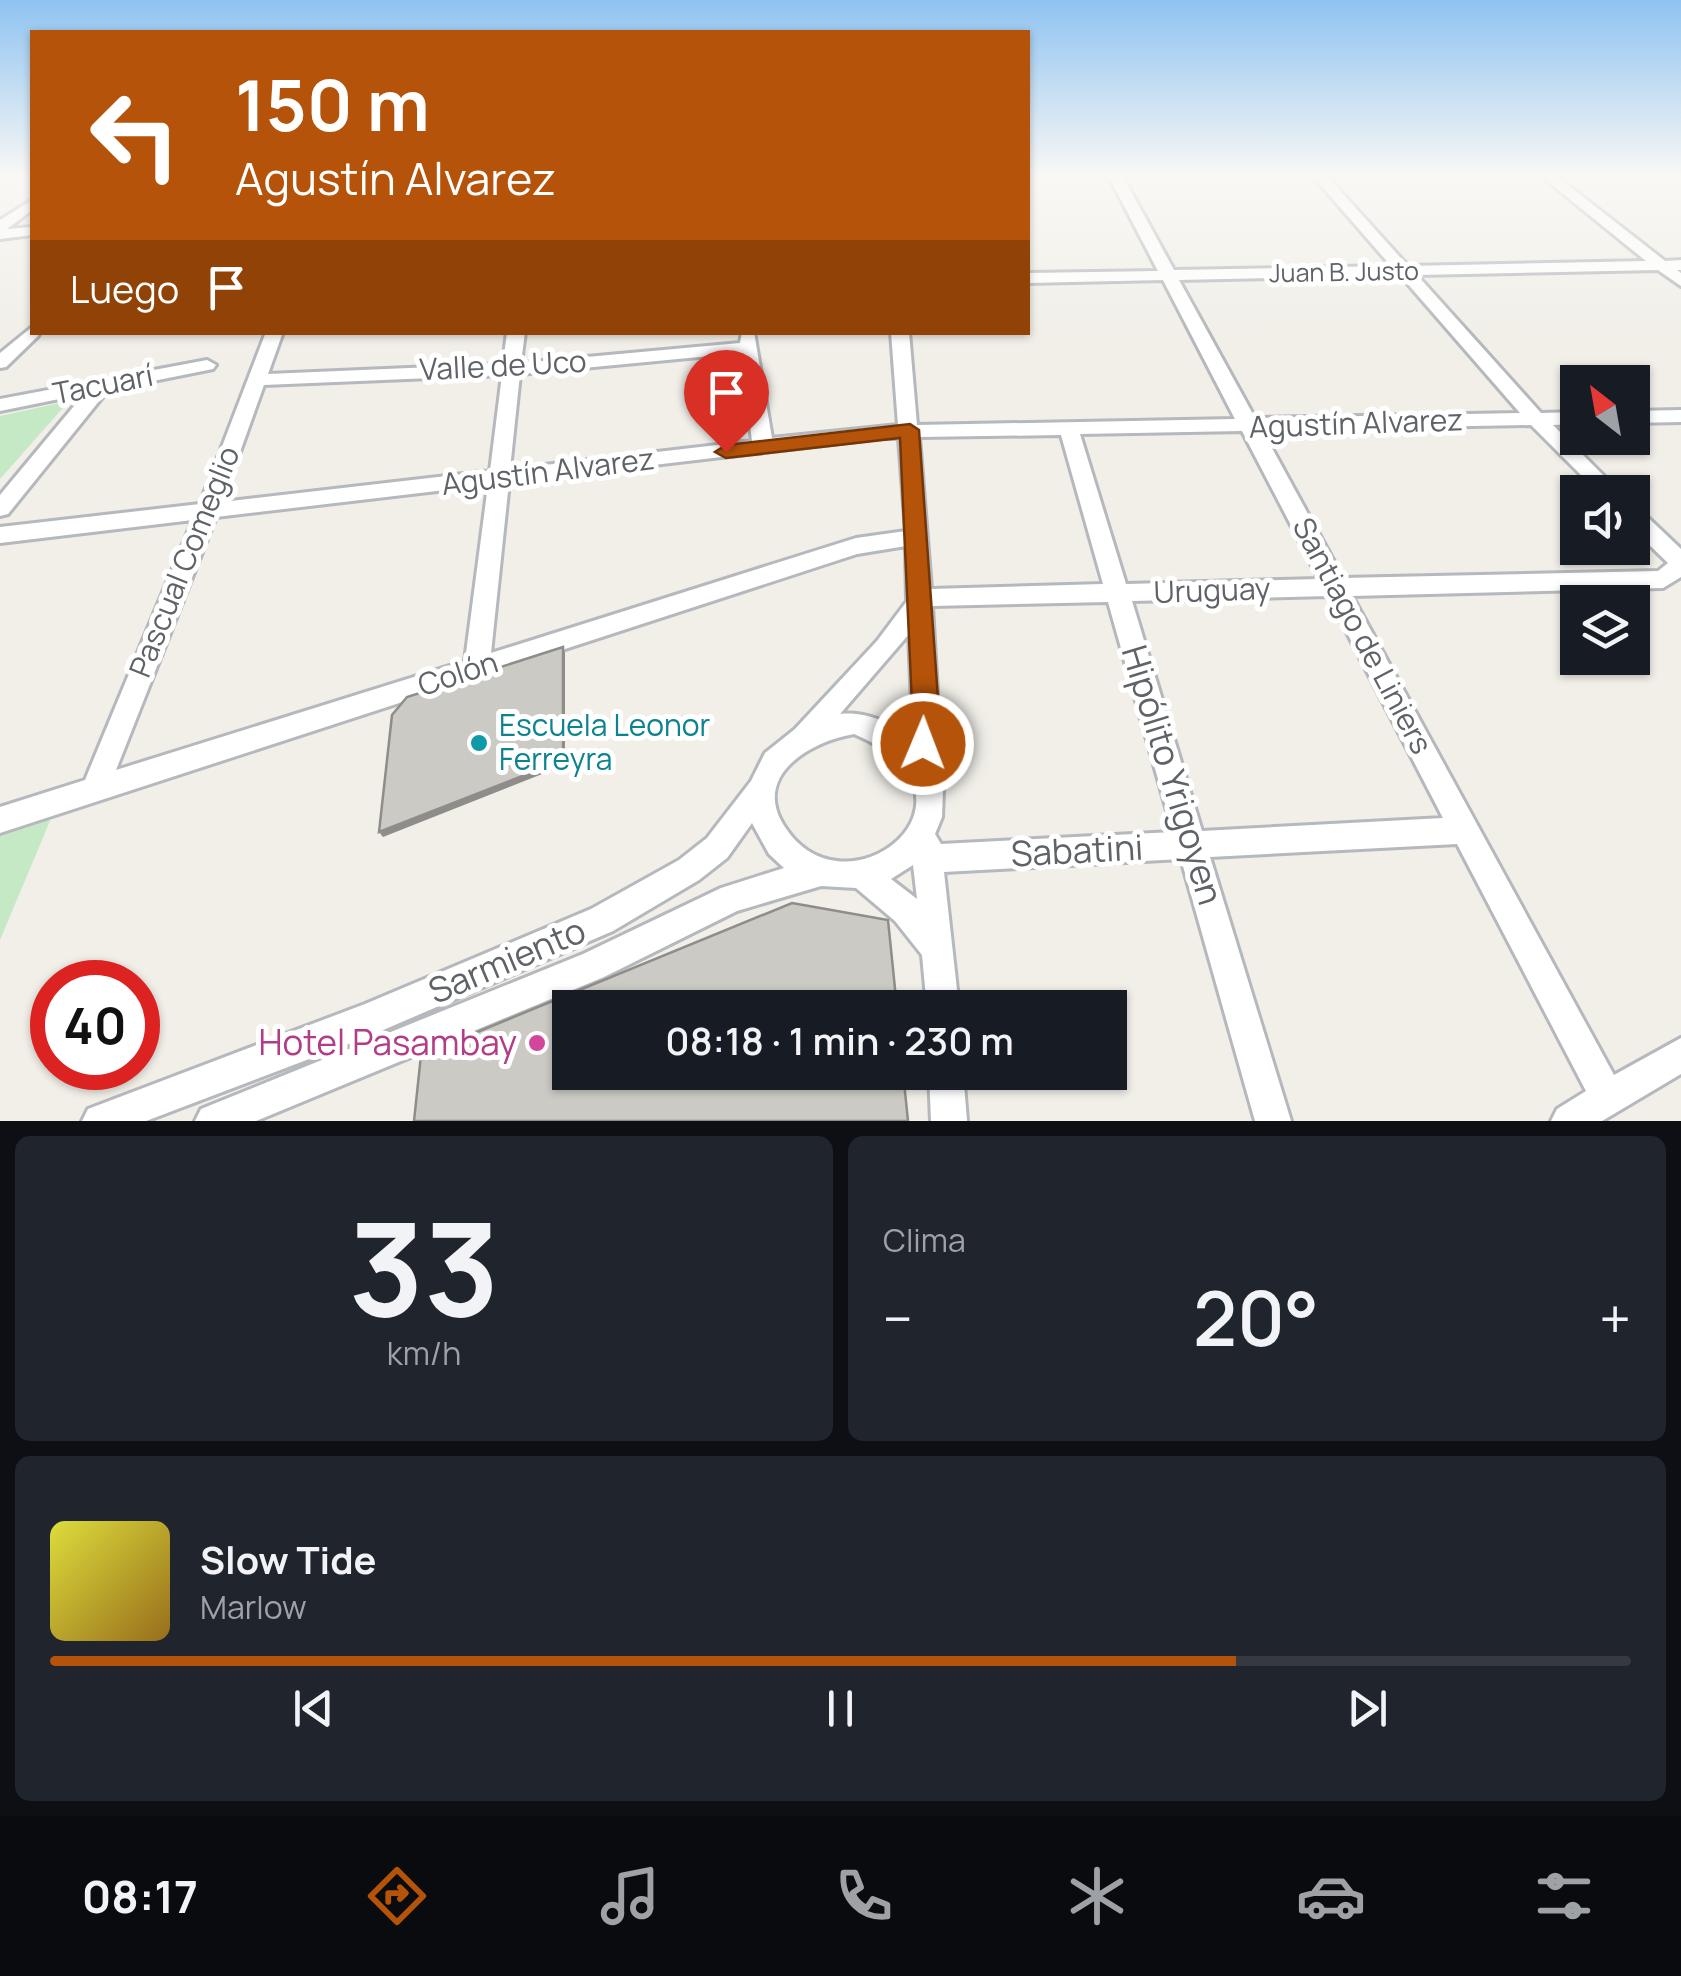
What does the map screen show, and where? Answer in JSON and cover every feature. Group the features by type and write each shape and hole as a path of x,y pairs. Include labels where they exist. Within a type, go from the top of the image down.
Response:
{"street":[{"name":"Santiago de Liniers","path":"1143,227 1608,1098"},
{"path":"1366,227 1536,419 1593,475"},
{"path":"1613,227 1681,281"},
{"path":"0,231 30,232"},
{"name":"Juan B. Justo","path":"1030,278 1681,264"},
{"path":"0,363 30,334"},
{"name":"Pascual Comeglio","path":"94,791 274,335"},
{"path":"477,668 516,335"},
{"path":"900,335 910,430 926,727 918,758"},
{"path":"748,340 763,447"},
{"name":"Valle de Uco","path":"256,380 512,369 748,340"},
{"name":"Tacuarí","path":"0,405 207,365"},
{"path":"0,509 103,384"},
{"path":"1650,417 1681,416"},
{"name":"Agustín Alvarez","path":"0,534 910,430 1252,427 1560,418"},
{"name":"Hipólito Yrigoyen","path":"1068,429 1273,1121"},
{"path":"1650,533 1681,564"},
{"name":"Colón","path":"0,820 856,546 917,537"},
{"name":"Uruguay","path":"917,601 1664,579 1681,564"},
{"path":"917,601 886,648 772,764 762,808 768,829 781,848 822,872 862,875 926,845"},
{"path":"807,732 830,724 868,726 902,741 918,758 928,778 932,800 926,845 942,990"},
{"name":"Sarmiento","path":"100,1121 367,1020 602,920 689,870 717,848 764,786"},
{"name":"Sabatini","path":"926,845 1194,845 1465,830"},
{"name":"Sarmiento","path":"213,1121 592,966 732,898 822,872"},
{"path":"862,875 906,910 940,954"},
{"path":"1569,1121 1681,1055"},
{"path":"947,1090 949,1121"}],"green space":[{"path":"69,401 0,479 0,416"},
{"path":"52,816 0,940 0,834"}],"building":[{"name":"Escuela Leonor Ferreyra","path":"563,647 563,760 379,832 392,715 407,697"},
{"path":"792,903 888,920 895,990 580,990"},
{"path":"552,1001 552,1090 905,1090 908,1121 414,1121 421,1055"}],"place":[{"name":"Escuela Leonor Ferreyra","path":"479,743"},
{"name":"Hotel Pasambay","path":"537,1043"}],"route":[{"path":"726,452 910,430 926,727 923,744"}]}
